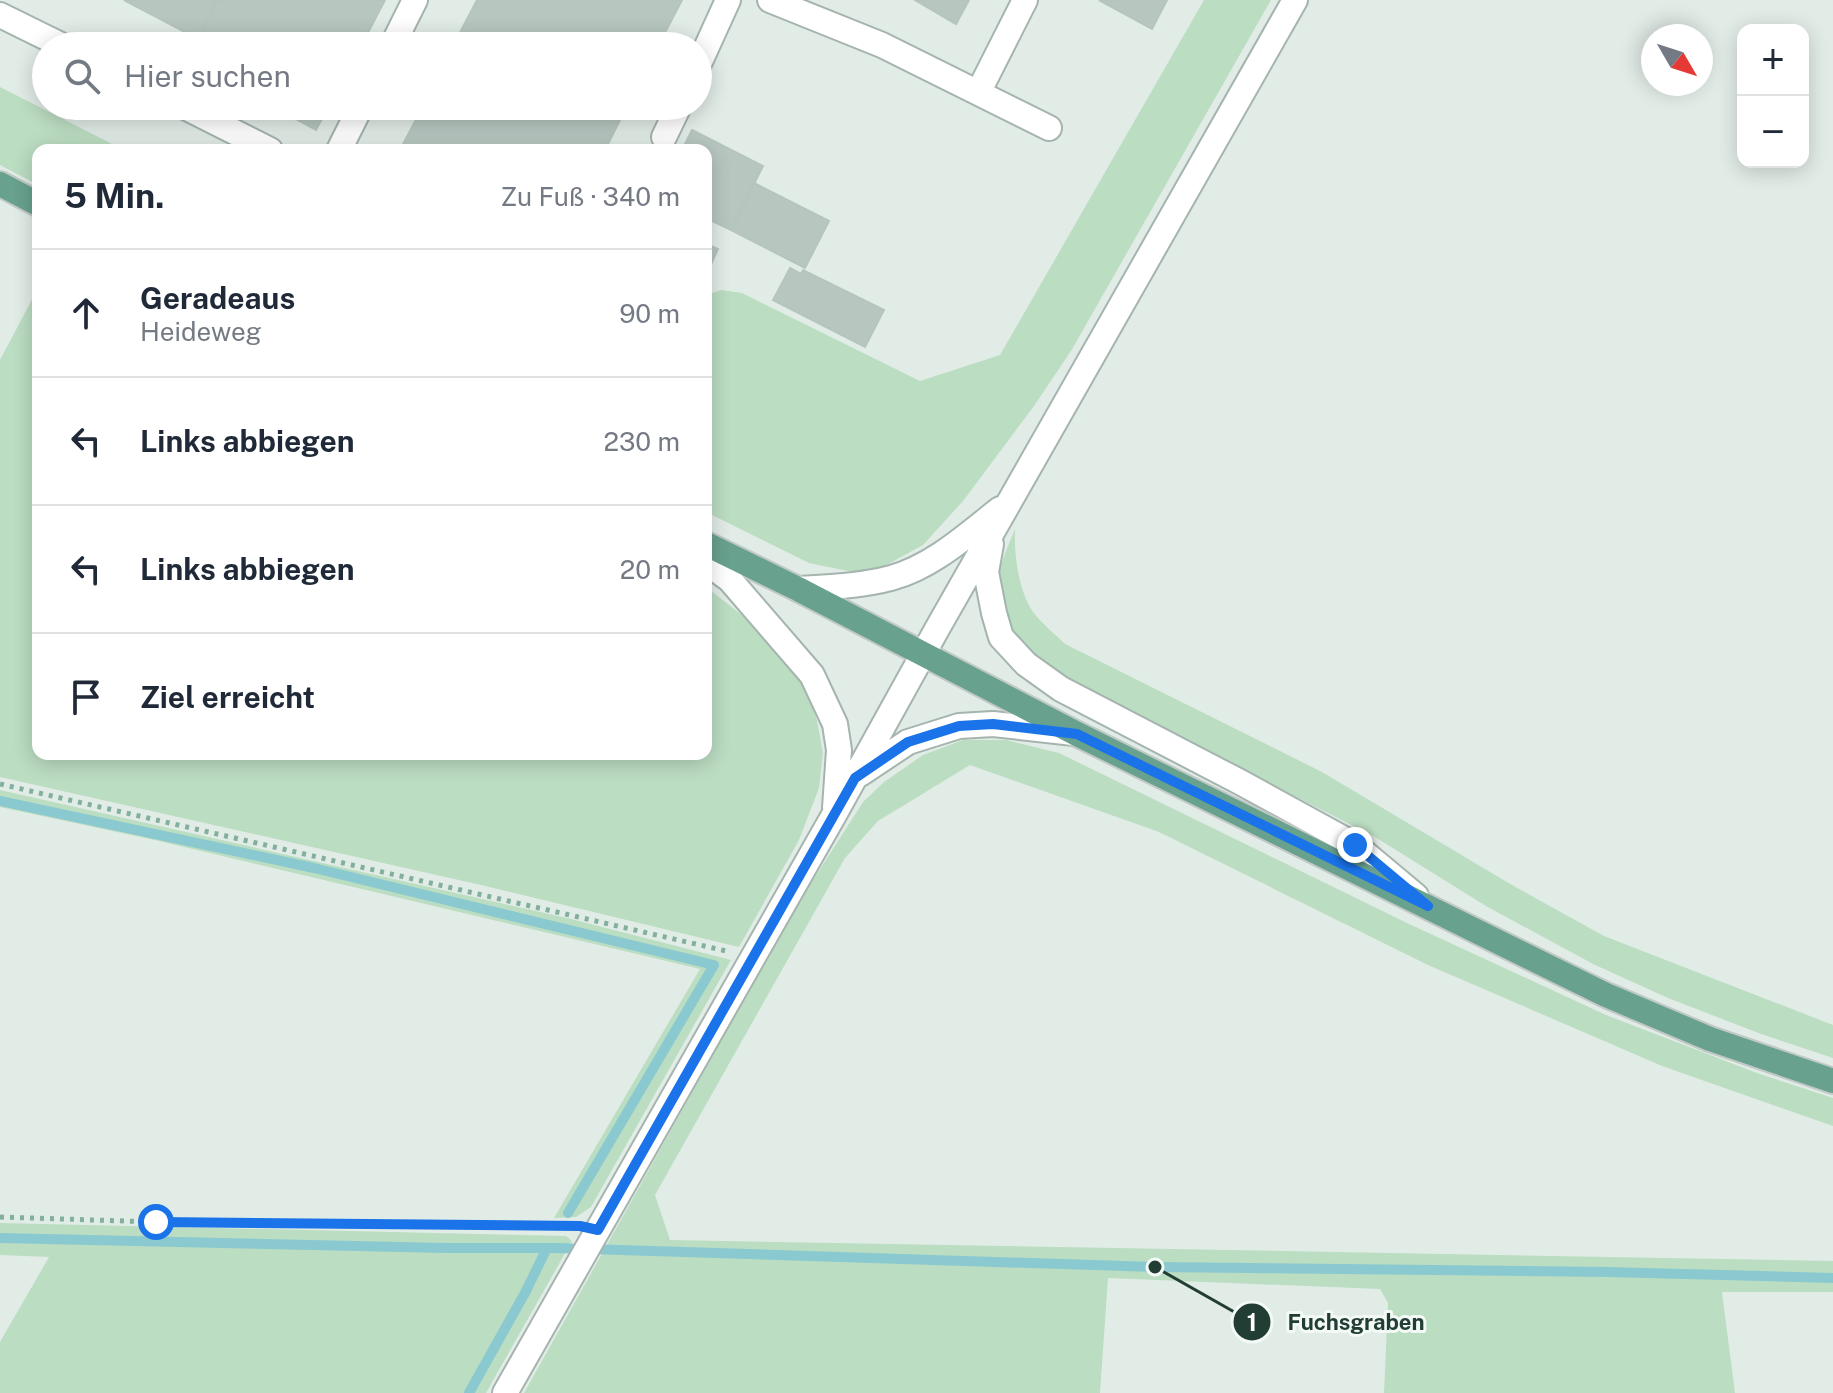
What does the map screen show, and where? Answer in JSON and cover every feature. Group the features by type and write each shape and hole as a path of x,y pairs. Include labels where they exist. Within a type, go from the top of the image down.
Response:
{"main road":[{"path":"0,184 32,201"},
{"path":"712,547 1077,734 1606,995 1710,1039 1833,1081"}],"street":[{"path":"399,32 415,0"},
{"path":"712,35 728,0"},
{"path":"770,0 882,45 1049,128"},
{"path":"979,91 1025,0"},
{"path":"505,1393 1295,0"},
{"path":"0,15 35,32"},
{"path":"211,120 258,144"},
{"path":"342,144 354,120"},
{"path":"664,137 672,120"},
{"path":"798,589 892,578 938,557 1009,503"},
{"path":"994,530 986,572 994,613 1001,637 1026,664 1061,689 1355,845 1428,906"},
{"path":"712,566 730,580 812,675 835,724 839,750 834,815"},
{"path":"855,778 908,742 959,726 993,724 1077,734"}],"path":[{"path":"0,784 754,958"},
{"path":"0,1217 156,1222 580,1226 597,1232"}],"green space":[{"path":"1204,0 1271,0 1071,351 963,501 923,545 879,569 858,573 809,563 712,515 712,293 721,290 742,293 920,381 1000,355"},
{"path":"0,87 32,103 32,120 65,120 112,144 32,144 32,182 0,165"},
{"path":"32,299 32,760 712,760 712,592 751,622 806,685 823,753 819,788 799,840 739,947 481,885 0,777 0,360"},
{"path":"1015,529 1018,572 1028,603 1040,620 1065,644 1322,772 1604,936 1833,1025 1833,1058 1668,998 1593,964 1486,906 1375,837 1067,678 1024,643 1005,613 999,576"},
{"path":"963,740 1006,740 1059,753 1407,923 1606,1015 1757,1073 1833,1098 1833,1126 1662,1066 1428,965 1159,832 970,765 878,821 845,858 655,1195 670,1240 1833,1261 1833,1292 1722,1292 1735,1393 1384,1393 1388,1303 1380,1289 1108,1278 1100,1393 524,1393 797,905 863,802 884,782 923,755"},
{"path":"0,790 571,919 731,960 591,1207 576,1217 554,1218 700,969 159,841 0,807"},
{"path":"0,1223 566,1236 572,1241 486,1393 0,1393 0,1342 49,1257 0,1255"}],"building":[{"path":"124,0 218,0 202,32 185,32"},
{"path":"218,0 385,0 368,32 201,32"},
{"path":"477,0 682,0 665,32 460,32"},
{"path":"915,0 969,0 956,24"},
{"path":"1099,0 1167,0 1152,29"},
{"path":"298,120 321,120 316,130"},
{"path":"416,120 620,120 608,144 403,144"},
{"path":"692,130 763,166 731,230 712,221 712,144 685,144"},
{"path":"754,183 829,221 805,268 731,230"},
{"path":"712,246 718,249 712,262"},
{"path":"790,268 801,274 803,270 884,310 865,347 773,300"}],"waterway":[{"path":"0,801 314,868 714,965 568,1213"},
{"path":"0,1238 556,1248 1155,1267 1833,1278"},
{"path":"469,1393 547,1248"}],"place":[{"name":"Fuchsgraben","path":"1155,1267"}],"route":[{"path":"156,1222 580,1226 598,1230 855,778 908,742 959,726 993,724 1077,734 1428,906 1355,845"}]}
